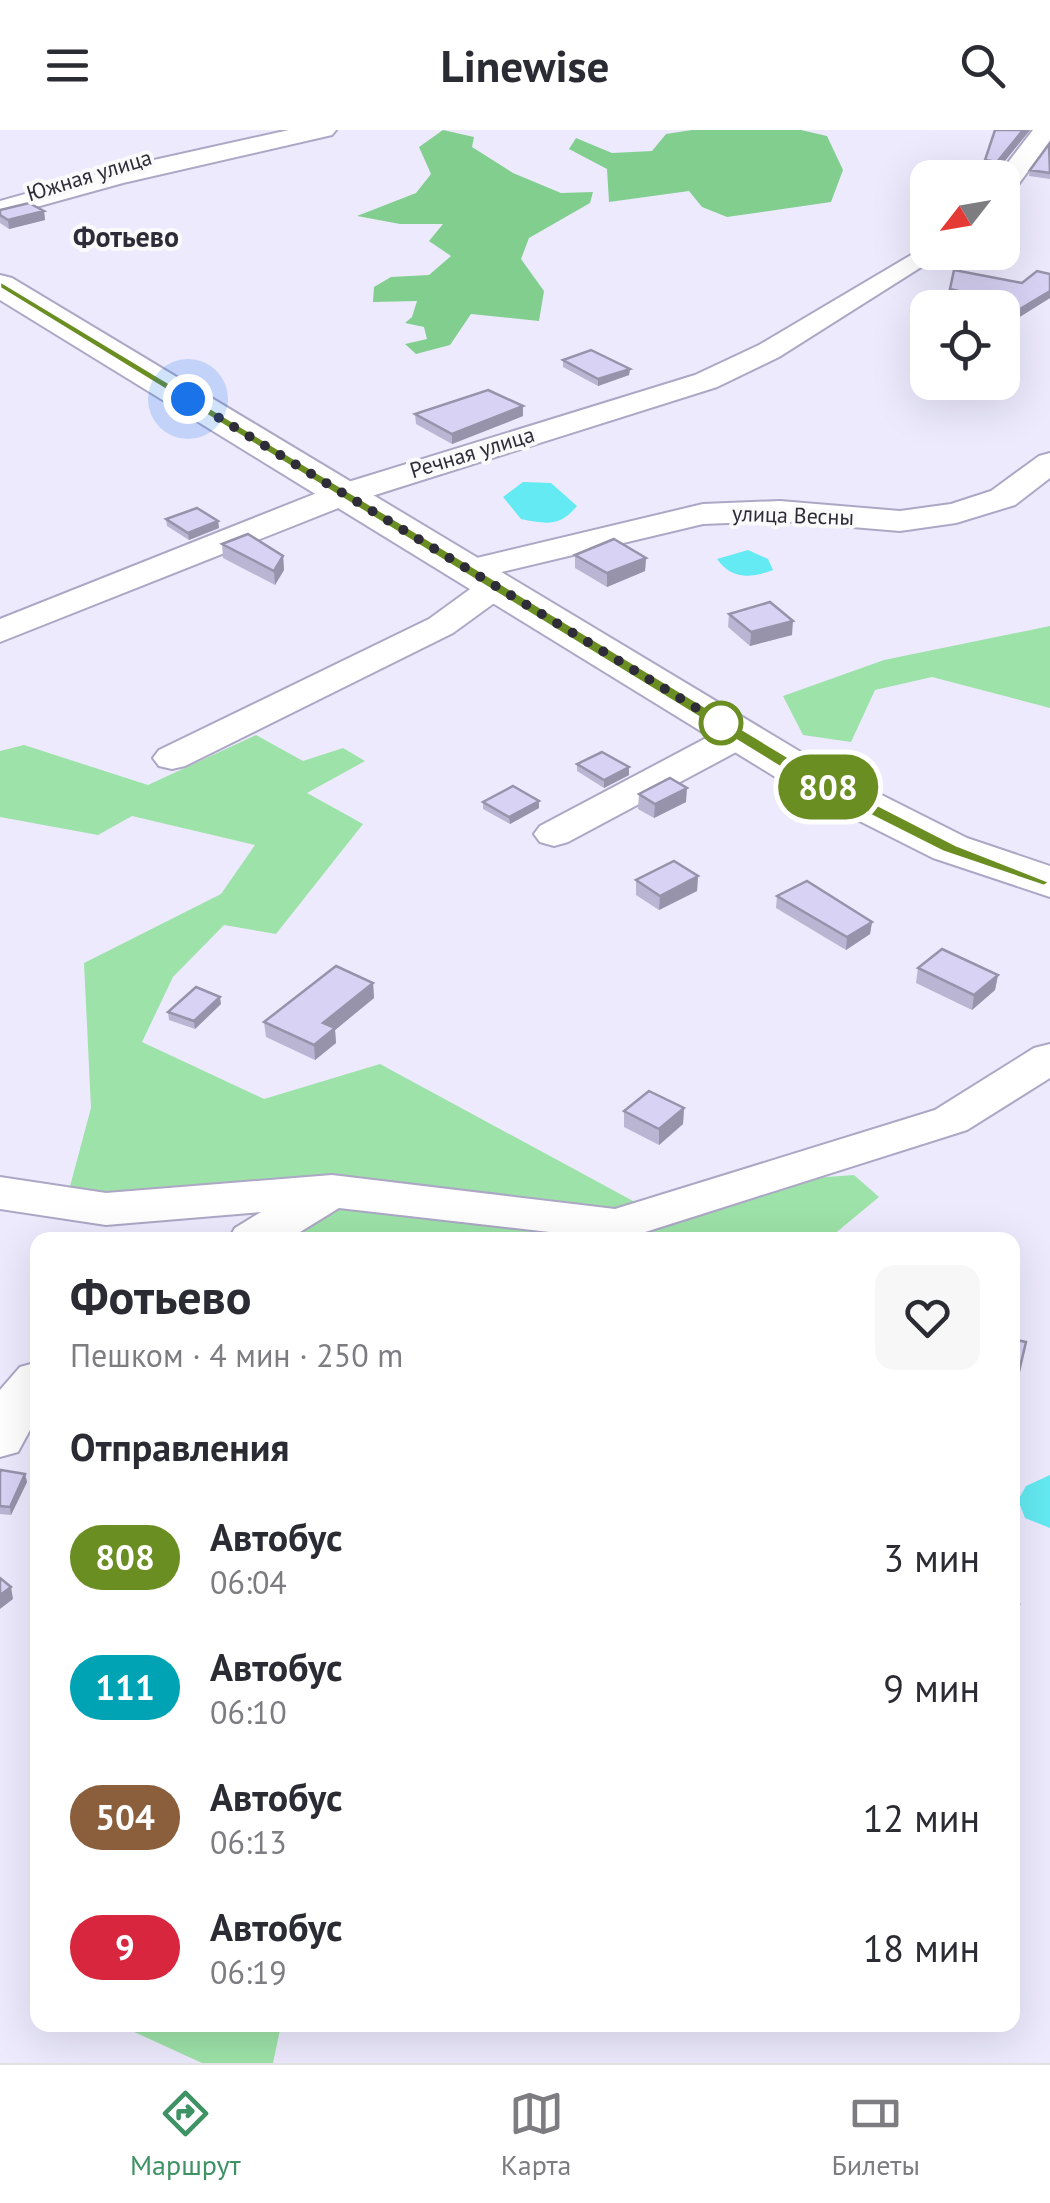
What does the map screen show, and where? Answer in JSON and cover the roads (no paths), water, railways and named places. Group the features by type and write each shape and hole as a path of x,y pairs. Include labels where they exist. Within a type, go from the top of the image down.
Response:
{"main road":[{"path":"0,285 807,776 950,848 1050,882"}],"street":[{"name":"Южная улица","path":"0,206 235,130"},
{"path":"0,206 323,130"},
{"path":"1020,164 1046,130"},
{"name":"Речная улица","path":"0,631 344,494 706,381 769,352 910,265"},
{"name":"улица Весны","path":"482,578 703,514 780,511 900,521 956,514 1003,498 1050,463"},
{"path":"172,758 441,626 482,578"},
{"path":"554,834 740,735"},
{"path":"0,1193 106,1208 332,1191 616,1226 952,1120 1050,1058"},
{"path":"265,1232 332,1191"},
{"path":"0,1438 11,1412 30,1389"}],"water":[{"path":"523,482 551,483 577,506 565,518 552,522 521,519 503,497"},
{"path":"748,550 768,559 773,570 757,575 736,574 717,559"},
{"path":"1050,1475 1050,1528 1025,1518 1020,1496 1026,1486"}],"district":[{"name":"Фотьево","path":"126,236"}]}
